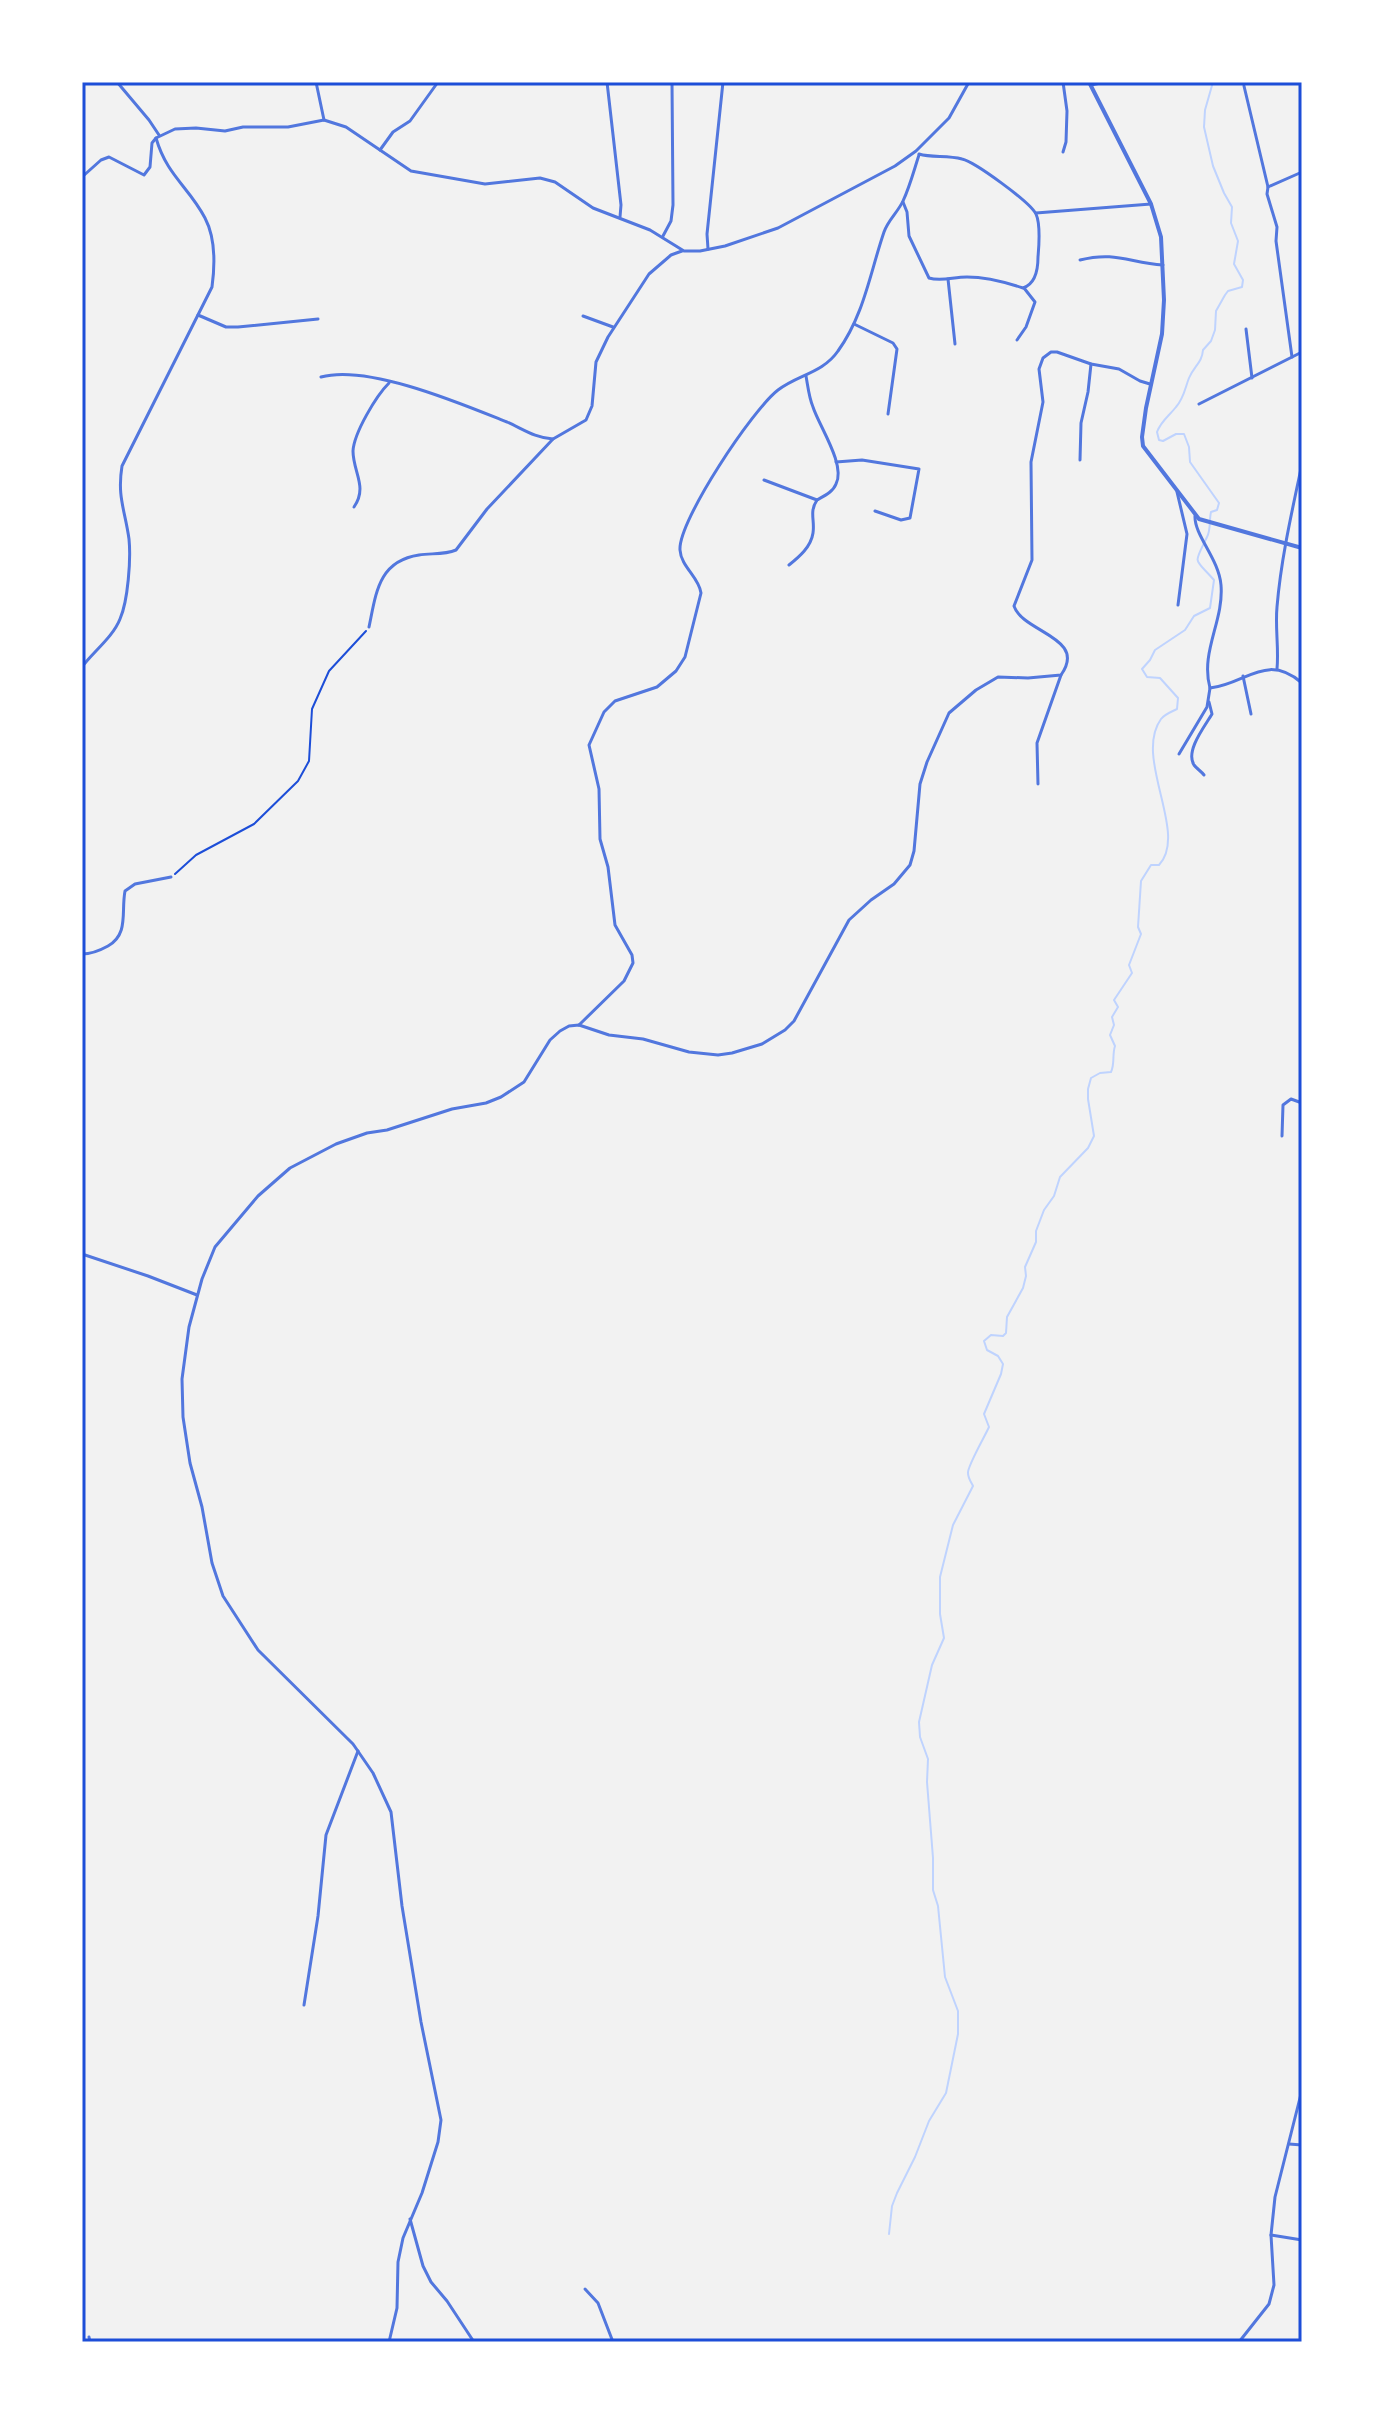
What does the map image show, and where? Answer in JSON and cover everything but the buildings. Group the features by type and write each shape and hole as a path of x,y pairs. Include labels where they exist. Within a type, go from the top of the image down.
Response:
{"street":[{"path":"82,667 115,628 125,603 129,539 120,501 122,466 212,287 215,264 206,219 162,157 158,137 149,120 117,82 107,82"},
{"path":"316,82 324,120"},
{"path":"380,150 393,132 410,121 438,82"},
{"path":"607,82 620,217"},
{"path":"663,237 671,221 673,205 672,82"},
{"path":"709,250 707,234 723,82"},
{"path":"369,627 377,585 385,573 396,563 413,555 456,550 487,509 553,439 589,417 596,362 614,327 649,274 671,255 709,250 790,223 918,153 949,118 969,82"},
{"path":"1063,82 1067,111 1063,152"},
{"path":"1105,82 1090,84 1151,204 1159,228 1163,265 1162,334 1143,425 1143,446 1195,515 1210,523 1302,548"},
{"path":"1244,86 1277,227 1276,241 1292,357"},
{"path":"82,177 109,157 144,175 150,167 152,143 175,129 225,131 243,127 288,127 324,120 346,127 411,171 485,184 540,178 555,182 593,208 663,237 684,251"},
{"path":"389,2342 397,2308 398,2262 438,2142 441,2120 402,1906 391,1812 373,1773 358,1751 258,1650 223,1596 212,1563 183,1417 182,1379 189,1327 215,1247 258,1196 290,1168 336,1144 367,1133 501,1097 524,1082 550,1040 560,1031 579,1025 624,981 633,963 632,955 615,925 608,867 600,839 599,789 589,745 604,712 615,701 657,687 671,677 681,664 701,593 700,585 681,555 680,545 700,497 756,412 778,390 830,361 854,324 866,296 887,226 903,202 918,153"},
{"path":"918,153 966,159 984,169 1036,213 1151,204"},
{"path":"1268,187 1302,172"},
{"path":"903,202 909,236 924,272 932,280 981,278 1024,288 1035,302 1026,327 1017,340"},
{"path":"1024,288 1033,280 1038,262 1036,213"},
{"path":"671,243 671,255"},
{"path":"1080,260 1107,255 1163,265"},
{"path":"948,279 955,344"},
{"path":"198,315 226,327 318,319"},
{"path":"583,316 614,327"},
{"path":"854,324 893,343 897,349 888,414"},
{"path":"1246,329 1252,378"},
{"path":"1038,784 1037,743 1067,666 1068,655 1053,637 1024,620 1014,606 1032,560 1030,477 1043,402 1040,364 1045,356 1054,352 1119,369 1150,384"},
{"path":"1199,404 1302,352"},
{"path":"1080,460 1081,423 1091,364"},
{"path":"321,377 335,373 390,382 474,410 536,437 553,439"},
{"path":"789,565 811,541 813,508 817,500 837,483 836,462 811,403 806,376"},
{"path":"354,507 359,500 361,481 353,451 357,435 380,392 390,382"},
{"path":"836,462 862,460 919,469 910,518 901,520 875,511"},
{"path":"1277,670 1276,620 1302,464"},
{"path":"764,480 817,500"},
{"path":"1177,492 1187,534 1178,605"},
{"path":"1195,515 1197,528 1217,567 1221,587 1218,618 1207,661 1206,676 1212,714 1193,748 1192,756 1193,764 1204,775"},
{"path":"1210,688 1249,673 1277,670 1302,683"},
{"path":"579,1025 609,1035 718,1055 762,1044 785,1030 794,1021 849,920 894,884 910,865 920,784 949,713 976,690 998,677 1061,675"},
{"path":"1243,676 1251,714"},
{"path":"1179,754 1209,702"},
{"path":"1302,734 1302,772"},
{"path":"82,954 105,948 120,936 125,891 135,884 171,877"},
{"path":"1282,1136 1283,1105 1291,1099 1302,1103"},
{"path":"82,1254 197,1295"},
{"path":"304,2005 318,1916 326,1835 358,1751"},
{"path":"1239,2342 1269,2304 1274,2285 1271,2235 1275,2197 1302,2081"},
{"path":"1289,2144 1302,2145"},
{"path":"410,2219 423,2266 431,2282 474,2342"},
{"path":"1271,2235 1302,2240"},
{"path":"585,2289 598,2303 613,2342"}],"path":[{"path":"171,877 196,855 254,824 298,781 309,761 312,709 329,671 369,627"}],"waterway":[{"path":"889,2234 892,2206 897,2193 929,2121 946,2093 958,2034 958,2011 945,1977 938,1906 933,1890 928,1759 920,1737 919,1722 932,1665 944,1638 940,1614 940,1577 953,1525 973,1486 968,1470 989,1427 984,1414 1003,1364 998,1356 987,1350 984,1341 991,1335 1003,1336 1006,1333 1007,1317 1023,1288 1025,1267 1036,1242 1036,1231 1044,1210 1054,1196 1060,1177 1088,1148 1094,1136 1088,1089 1091,1078 1112,1069 1115,1046 1110,1035 1114,1025 1112,1017 1118,1007 1114,1000 1132,973 1129,965 1141,934 1138,927 1141,881 1151,865 1159,865 1167,851 1168,834 1153,754 1154,735 1161,719 1177,709 1178,698 1160,678 1147,677 1142,669 1155,650 1185,630 1194,616 1210,608 1214,580 1199,564 1198,557 1208,534 1211,512 1217,510 1219,503 1190,462 1184,434 1176,434 1163,441 1159,440 1157,432 1181,400 1203,350 1211,341 1216,311 1225,295 1242,287 1243,280 1234,264 1238,241 1231,223 1232,207 1213,166 1204,127 1213,82"}]}
